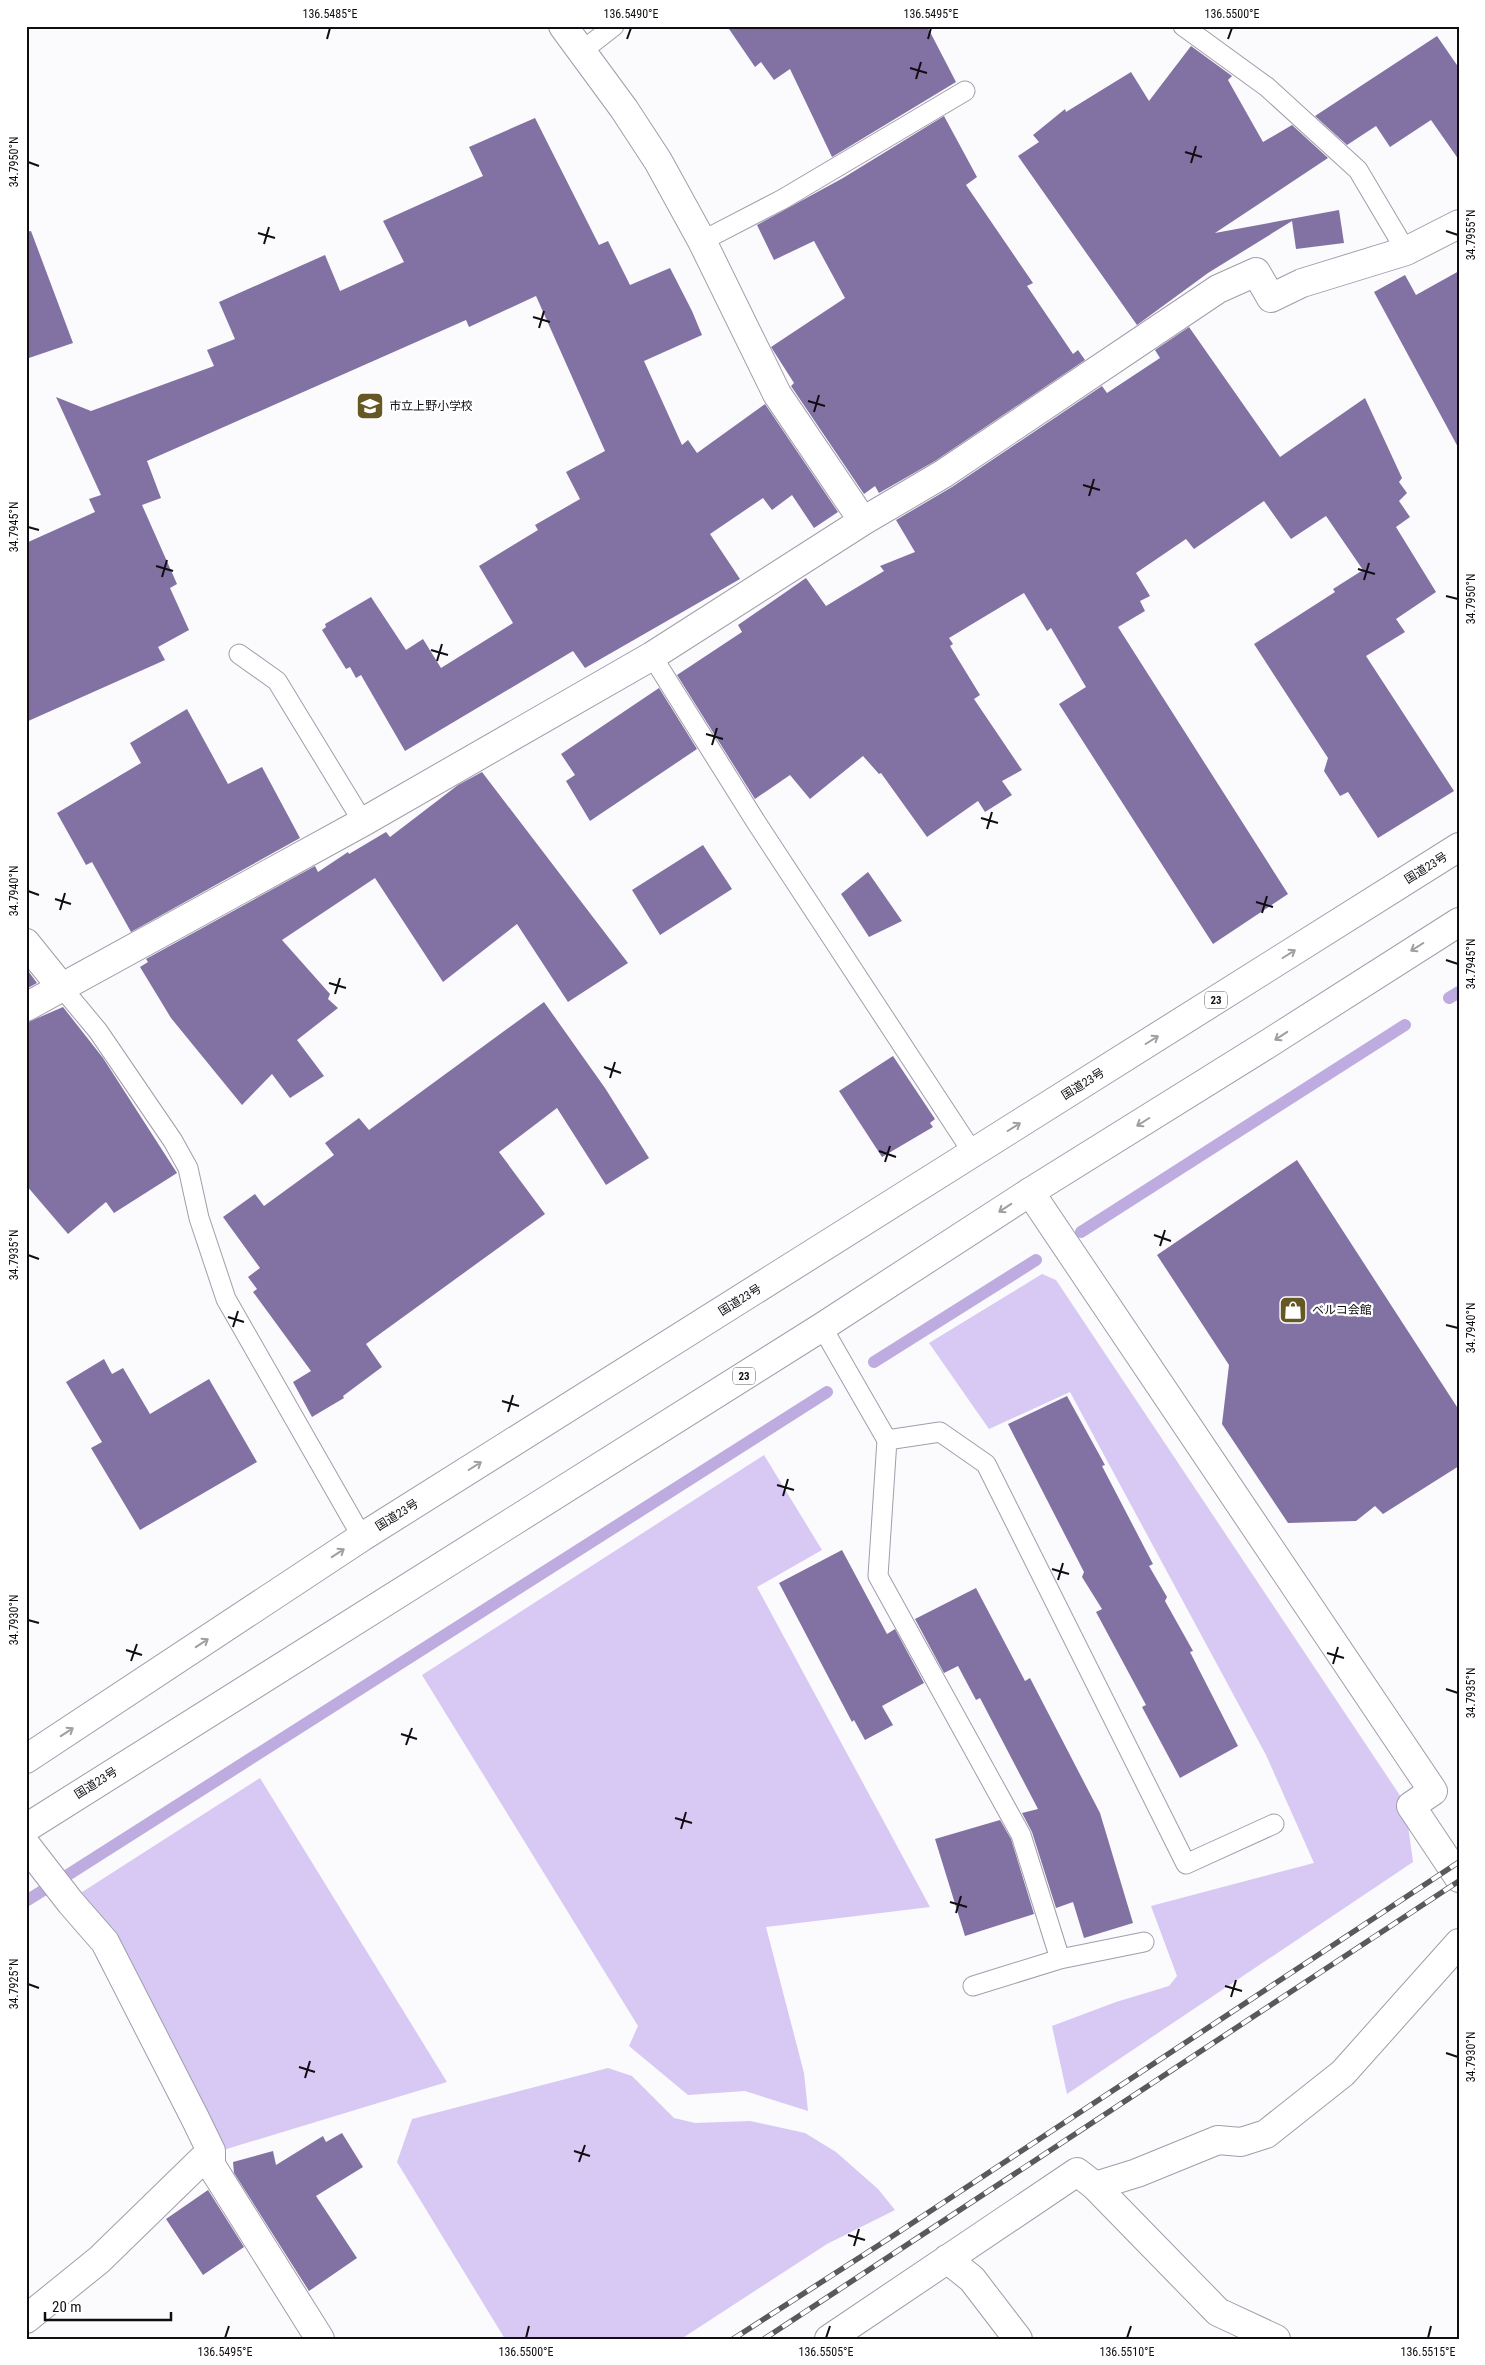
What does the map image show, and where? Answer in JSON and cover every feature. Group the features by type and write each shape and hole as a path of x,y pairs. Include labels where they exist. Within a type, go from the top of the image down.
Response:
{"main road":[{"path":"563,26 658,161 702,241 777,394 863,521"},
{"path":"26,1008 63,989 211,904 363,822 652,656 863,521 960,464 1218,289 1256,272 1271,298 1302,283 1406,251 1459,224"},
{"name":"国道23号","path":"26,1759 362,1537 1459,847"},
{"name":"国道23号","path":"26,1828 822,1327 1030,1192 1459,922"},
{"path":"26,943 63,989"},
{"path":"1030,1192 1433,1791 1411,1806 1459,1878"},
{"path":"26,1845 71,1904 106,1942 211,2151 211,2165 320,2339"},
{"path":"1095,2186 1137,2173 1218,2140 1241,2142 1266,2134 1342,2073 1459,1943"},
{"path":"26,2319 99,2260 211,2151"},
{"path":"829,2339 1077,2172 1095,2186 1218,2312 1276,2339"},
{"path":"947,2259 972,2279 1018,2339"}],"lane":[{"path":"582,51 614,26"},
{"path":"1183,26 1267,87 1358,170 1406,251"},
{"path":"702,241 783,199 965,91"},
{"path":"238,654 277,681 363,822"},
{"path":"652,656 756,822 973,1153"},
{"path":"63,989 98,1031 173,1141 188,1168 199,1218 226,1299 362,1537"},
{"path":"822,1327 887,1440 878,1576 1021,1835 1060,1959"},
{"path":"887,1440 940,1432 986,1464 1186,1864 1274,1824"},
{"path":"973,1986 1060,1959 1144,1942"}],"shaded area":[{"path":"1042,1274 1056,1280 1405,1803 1413,1862 1067,2094 1052,2026 1116,2002 1169,1986 1177,1976 1151,1906 1314,1863 1266,1755 1070,1392 989,1429 929,1343"},
{"path":"764,1455 822,1550 757,1587 930,1907 766,1927 804,2073 808,2111 745,2091 688,2095 629,2046 638,2026 422,1675"},
{"path":"260,1778 447,2082 220,2151 76,1896"},
{"path":"608,2068 632,2076 674,2118 695,2123 750,2121 805,2133 836,2152 878,2189 895,2210 827,2244 681,2339 505,2339 397,2162 412,2119"}],"building":[{"path":"727,26 927,26 956,82 832,157 790,69 774,80 761,62 755,67"},
{"path":"1437,36 1459,68 1459,160 1431,120 1390,147 1376,126 1347,145 1315,116"},
{"path":"1191,46 1232,76 1228,80 1263,142 1292,125 1328,158 1215,233 1339,210 1344,243 1296,249 1292,221 1208,273 1137,325 1018,156 1039,142 1033,135 1065,109 1066,112 1131,72 1149,101"},
{"path":"944,116 977,177 966,185 1033,283 1027,286 1073,354 1078,350 1085,360 935,461 879,493 875,486 864,494 791,386 794,383 771,347 845,298 814,241 774,260 757,225 843,178"},
{"path":"535,118 599,245 608,241 630,285 670,268 692,311 702,335 644,361 682,445 688,440 697,453 765,404 838,512 814,528 792,495 772,510 763,498 710,534 740,579 585,668 573,651 405,751 361,675 356,678 350,667 346,669 322,630 326,627 325,624 371,597 406,650 423,639 441,668 513,623 479,566 538,530 535,525 580,499 566,472 605,451 536,296 469,327 466,320 147,461 161,498 142,505 177,584 170,588 189,630 158,647 165,660 26,722 26,543 95,512 89,499 101,495 56,397 91,411 214,366 207,350 235,339 219,302 325,255 340,291 404,262 383,221 483,176 469,147"},
{"path":"31,231 73,343 26,359 26,232"},
{"path":"1459,271 1459,449 1374,292 1405,275 1416,295"},
{"path":"1189,327 1280,457 1365,398 1402,478 1399,482 1407,493 1399,501 1410,517 1396,527 1436,592 1396,619 1405,632 1366,656 1454,791 1378,838 1348,792 1340,796 1324,771 1328,758 1254,644 1335,592 1333,589 1363,570 1326,516 1291,539 1264,501 1194,549 1186,539 1136,573 1150,596 1140,601 1145,611 1118,627 1288,894 1213,944 1059,704 1086,687 1051,628 1047,631 1024,593 949,638 953,644 950,646 980,695 974,699 1022,770 1002,781 1012,795 985,812 978,801 927,837 881,773 879,774 863,756 810,799 790,775 755,799 677,675 742,632 738,625 806,578 826,606 884,571 880,566 915,552 896,520 952,487 1102,386 1107,393 1160,358 1155,350"},
{"path":"659,688 697,749 590,821 566,781 575,775 561,754"},
{"path":"187,709 228,784 262,767 300,838 131,932 92,862 86,865 57,813 141,763 130,743"},
{"path":"482,772 628,963 568,1002 517,924 443,982 375,878 282,940 330,994 328,999 338,1008 297,1040 324,1076 290,1098 272,1074 242,1105 171,1018 140,967 148,962 146,959 315,866 318,872 348,852 349,854 386,832 390,837 458,785"},
{"path":"703,845 732,889 660,935 632,890"},
{"path":"868,872 902,921 869,937 841,894"},
{"path":"26,968 37,983 26,989"},
{"path":"544,1002 605,1088 649,1158 606,1185 557,1108 499,1152 545,1214 366,1344 382,1367 343,1396 344,1398 312,1417 293,1382 311,1371 253,1292 257,1289 248,1277 260,1268 223,1217 255,1194 264,1206 334,1155 325,1143 359,1118 369,1130"},
{"path":"63,1007 103,1058 177,1173 114,1213 106,1202 68,1234 26,1185 26,1023"},
{"path":"893,1056 935,1119 930,1123 933,1127 882,1157 839,1091"},
{"name":"ベルコ会館","path":"1297,1160 1459,1410 1459,1466 1383,1514 1375,1506 1356,1521 1288,1523 1222,1424 1229,1365 1157,1255"},
{"path":"104,1359 112,1374 123,1368 150,1414 209,1379 257,1462 140,1530 91,1448 102,1442 66,1382"},
{"path":"1067,1396 1105,1465 1102,1466 1153,1564 1149,1566 1167,1597 1165,1601 1193,1651 1190,1652 1238,1746 1180,1778 1142,1707 1146,1705 1096,1612 1102,1609 1082,1577 1084,1572 1008,1424"},
{"path":"842,1550 887,1634 895,1629 924,1683 882,1706 893,1725 865,1740 854,1720 852,1722 779,1583"},
{"path":"976,1588 1025,1681 1030,1678 1100,1813 1133,1923 1084,1938 1073,1902 1056,1908 1032,1832 1022,1813 1038,1809 980,1698 976,1700 958,1666 944,1673 915,1619"},
{"path":"1000,1820 1011,1839 1034,1914 965,1936 935,1839"},
{"path":"342,2133 363,2167 316,2196 357,2258 309,2291 234,2173 233,2162 273,2151 276,2165 323,2136 326,2142"},
{"path":"208,2190 244,2247 203,2275 166,2219"}],"waterway":[{"path":"1449,998 1459,992"},
{"path":"1081,1232 1405,1025"},
{"path":"874,1362 1036,1260"},
{"path":"63,1878 827,1392"},
{"path":"26,1901 47,1888"}],"railway":[{"path":"733,2339 879,2245 1459,1862"},
{"path":"764,2339 1459,1881"}],"place":[{"name":"市立上野小学校","path":"370,406"},
{"name":"ベルコ会館","path":"1293,1310"}]}
